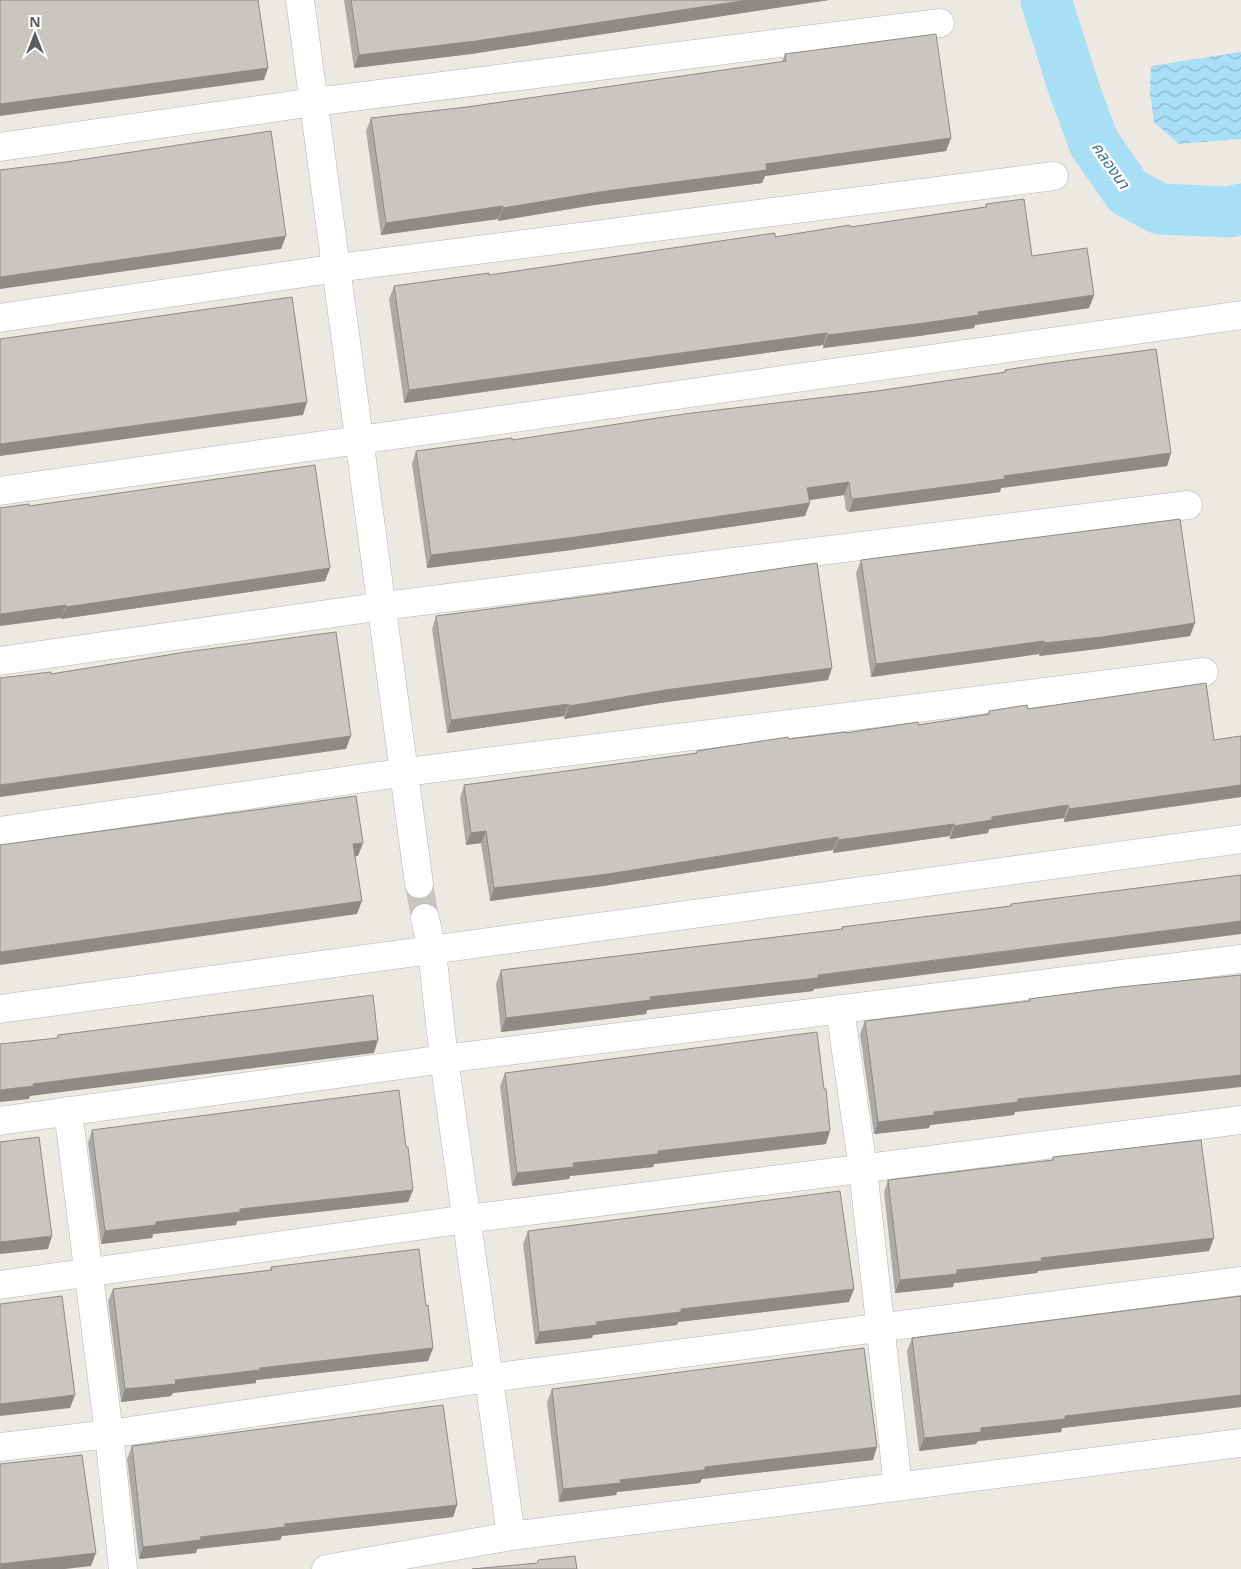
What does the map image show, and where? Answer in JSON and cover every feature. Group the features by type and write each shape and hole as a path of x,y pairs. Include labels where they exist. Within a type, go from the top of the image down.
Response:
{"street":[{"path":"300,0 406,772 419,884"},
{"path":"0,148 314,102 940,23"},
{"path":"0,318 337,268 1054,176"},
{"path":"0,491 360,438 1241,314"},
{"path":"0,661 383,606 1188,505"},
{"path":"0,831 406,772 1204,672"},
{"path":"0,1009 1241,839"},
{"path":"425,918 432,951 444,1059 511,1536"},
{"path":"0,1121 444,1059 1241,959"},
{"path":"840,1009 863,1168 898,1487"},
{"path":"68,1111 109,1434 123,1569"},
{"path":"0,1286 467,1219 1241,1120"},
{"path":"0,1447 109,1434 489,1378 1241,1281"},
{"path":"326,1569 511,1536 1241,1443"}],"water":[{"path":"1241,52 1241,139 1179,144 1154,122 1150,92 1151,66"}],"building":[{"path":"0,0 258,0 268,68 0,104"},
{"path":"351,0 748,0 476,41 359,55"},
{"path":"936,34 951,138 766,164 767,170 386,223 371,118 467,107 786,61 785,54"},
{"path":"271,131 286,236 0,277 0,170"},
{"path":"1024,199 1032,256 1087,248 1094,295 978,312 979,315 924,323 828,335 827,333 409,390 394,286 489,273 489,275 775,233 775,237 850,225 851,227 986,207 986,204"},
{"path":"292,297 307,402 0,444 0,339"},
{"path":"1156,349 1171,453 1004,476 1005,479 854,499 851,497 849,482 807,488 810,503 576,537 431,555 416,451 512,438 512,440 684,414 877,391 1006,372 1005,370 1043,364"},
{"path":"315,465 330,568 66,607 66,605 0,614 0,508 29,504 29,506"},
{"path":"1180,519 1195,623 1102,637 1044,643 1044,641 876,664 861,560"},
{"path":"817,563 832,668 665,690 569,706 569,704 451,720 436,616"},
{"path":"336,632 351,736 0,785 0,678 51,672 51,674 186,652"},
{"path":"1206,683 1214,740 1241,736 1241,785 1069,809 1068,805 992,817 992,820 954,826 954,824 838,840 838,837 608,874 494,888 486,831 471,833 464,785 697,753 697,751 788,737 789,739 846,733 918,722 918,725 989,714 989,711 1027,705 1028,709"},
{"path":"356,796 363,843 353,844 362,901 0,952 0,845"},
{"path":"1241,875 1241,921 818,975 818,978 650,997 651,1000 506,1018 501,970 843,929 842,927"},
{"path":"1241,975 1241,1075 1018,1099 1018,1102 934,1112 934,1115 878,1122 865,1021 1030,1001 1029,999 1120,987"},
{"path":"373,995 378,1040 33,1084 34,1086 0,1090 0,1044 58,1038 58,1035"},
{"path":"817,1032 824,1089 826,1089 830,1131 658,1151 658,1154 573,1163 574,1167 517,1173 505,1073"},
{"path":"399,1090 413,1190 240,1209 240,1212 156,1222 156,1225 105,1231 92,1130"},
{"path":"39,1137 52,1236 0,1242 0,1142"},
{"path":"1201,1140 1214,1238 1041,1258 1042,1261 957,1270 957,1274 900,1280 888,1180 1053,1160 1053,1157"},
{"path":"840,1191 854,1289 681,1309 681,1312 596,1322 597,1325 539,1332 528,1231"},
{"path":"419,1249 433,1348 260,1368 260,1370 175,1380 176,1384 125,1389 113,1289 272,1270 271,1267"},
{"path":"62,1296 75,1395 0,1404 0,1304"},
{"path":"1241,1296 1241,1395 1065,1416 1065,1419 981,1428 981,1432 924,1438 912,1338"},
{"path":"864,1348 877,1447 705,1467 705,1470 620,1480 621,1483 563,1489 552,1389"},
{"path":"443,1405 457,1505 285,1524 285,1527 200,1537 201,1540 143,1547 132,1446"},
{"path":"82,1455 96,1553 0,1564 0,1464"},
{"path":"575,1556 577,1569 472,1569 538,1563 538,1560"}],"waterway":[{"name":"คลองนา","path":"1046,0 1074,89 1094,143 1128,192 1160,209 1229,212 1241,209"}],"tunnel":[{"path":"419,884 425,918"}]}
